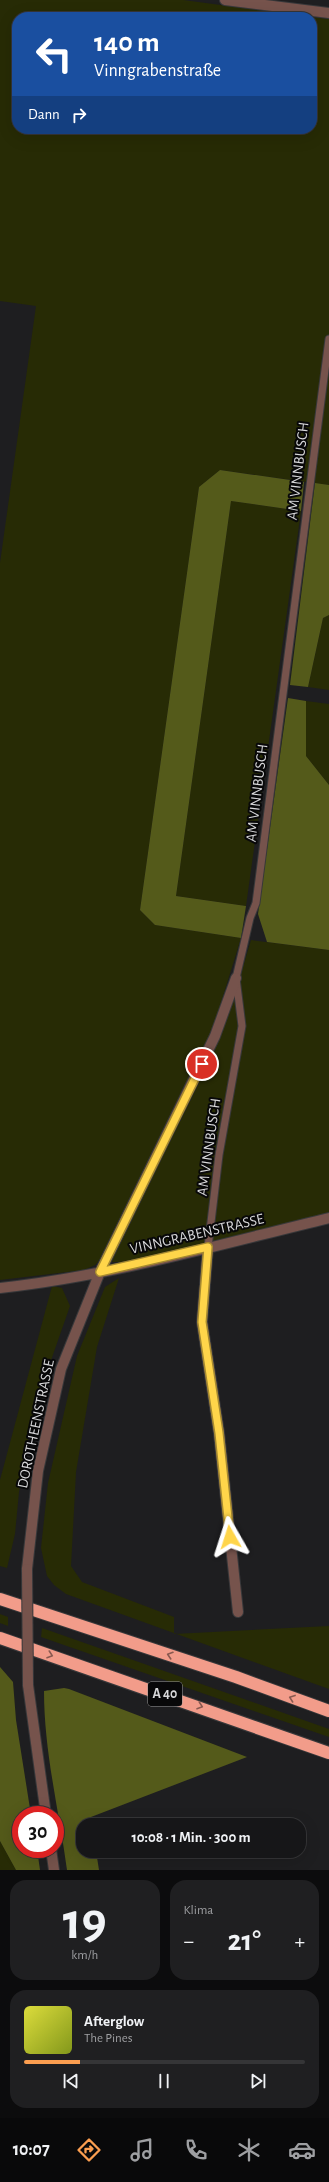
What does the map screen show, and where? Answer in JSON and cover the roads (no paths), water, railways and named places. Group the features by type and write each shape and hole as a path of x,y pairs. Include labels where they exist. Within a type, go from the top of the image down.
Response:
{"highway":[{"name":"A 40","path":"0,1599 236,1677 329,1711"},
{"name":"A 40","path":"0,1638 329,1753"}],"street":[{"path":"225,0 329,13"},
{"name":"DOROTHEENSTRASSE","path":"45,1806 28,1684 27,1569 38,1471 61,1369 100,1272 215,1036 236,978"},
{"name":"VINNGRABENSTRASSE","path":"0,1288 47,1283 100,1272 329,1218"},
{"path":"208,1247 202,1322 219,1433 238,1612"},
{"path":"52,1858 54,1870"}],"lane":[{"name":"AM VINNBUSCH","path":"208,1247 219,1155 242,1026 236,978 256,903 329,339"}]}
